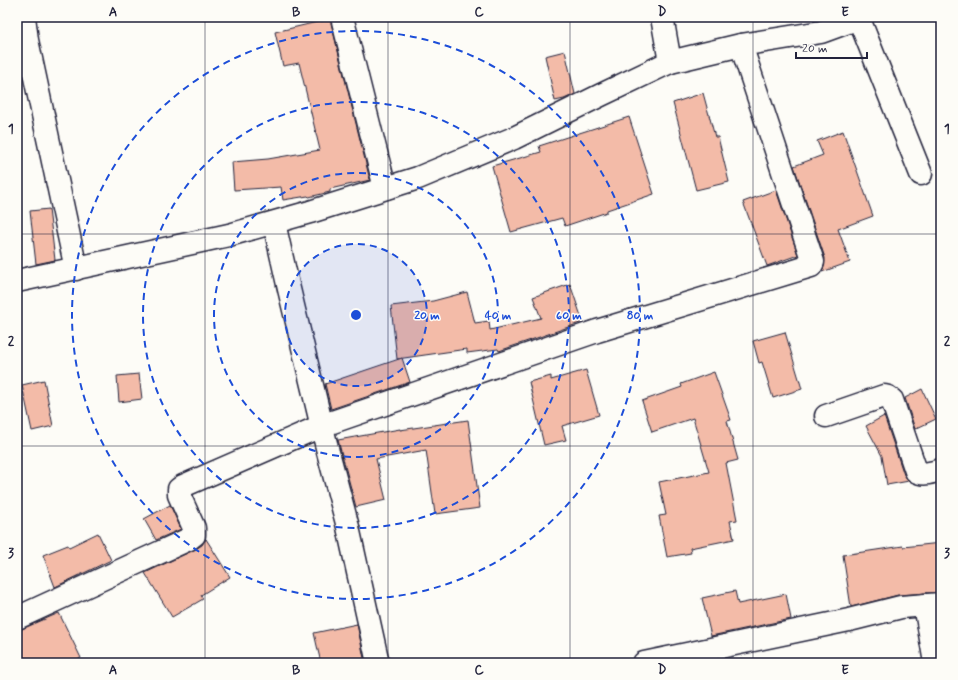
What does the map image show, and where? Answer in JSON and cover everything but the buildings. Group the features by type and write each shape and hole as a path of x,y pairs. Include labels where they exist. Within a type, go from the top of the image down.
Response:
{"street":[{"path":"24,17 22,41 76,268"},
{"path":"342,17 385,188"},
{"path":"662,17 670,62"},
{"path":"17,281 230,235 274,223 418,178 514,138 670,62 740,45 821,32 860,18 921,174"},
{"path":"17,618 189,539 194,535 194,528 179,495 179,489 322,426 597,331 811,266 813,262 740,45"},
{"path":"274,223 322,426 348,527 378,663"},
{"path":"826,416 884,396 888,397 892,400 916,471 922,474 941,470"},
{"path":"644,663 682,659 901,607 933,605 935,663"}]}
